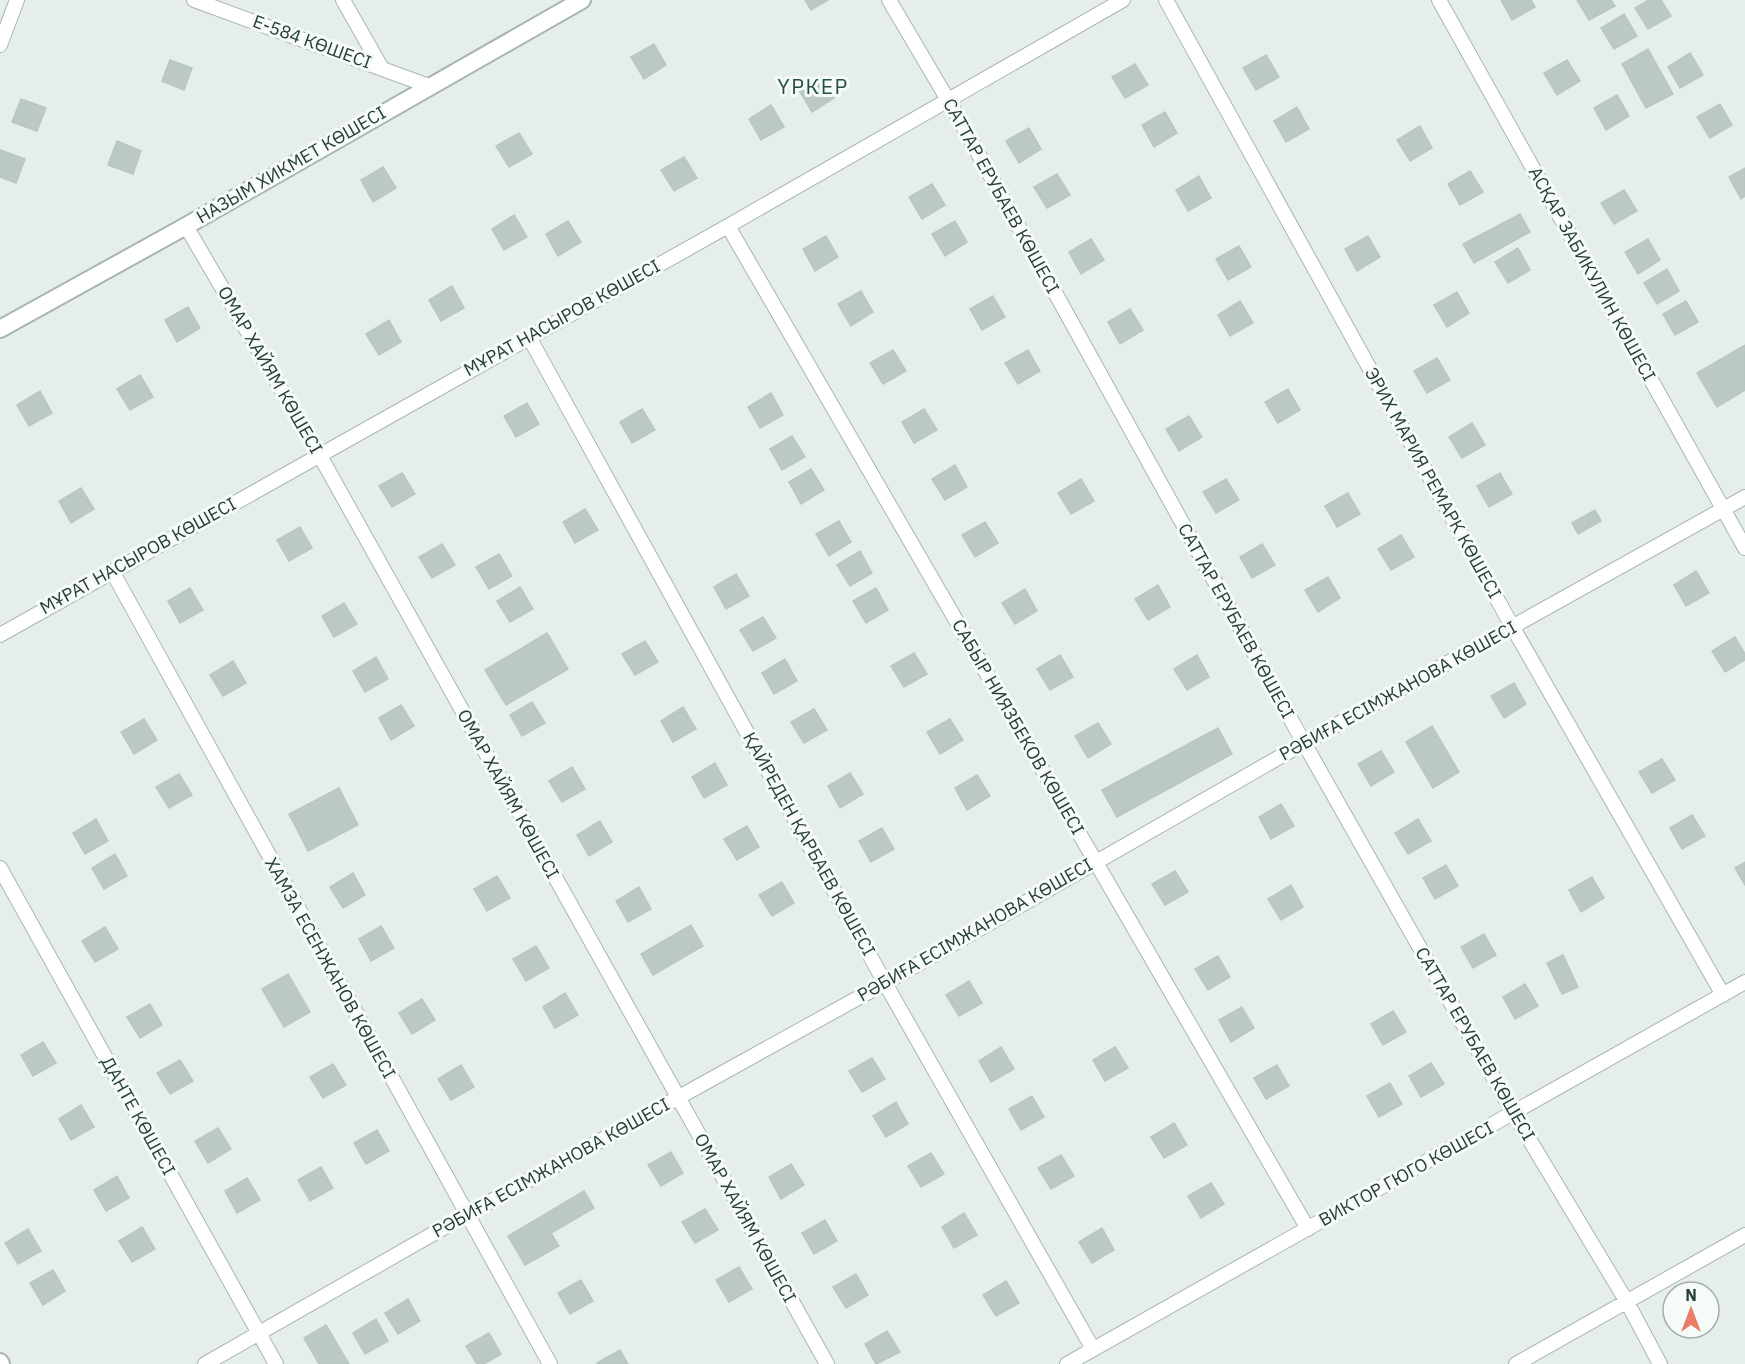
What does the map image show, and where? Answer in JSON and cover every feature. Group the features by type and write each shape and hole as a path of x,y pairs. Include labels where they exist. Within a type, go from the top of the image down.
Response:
{"street":[{"path":"0,45 17,0"},
{"name":"Е-584 КӨШЕСІ","path":"194,0 429,86"},
{"path":"343,0 381,67"},
{"name":"НАЗЫМ ХИКМЕТ КӨШЕСІ","path":"0,329 186,226 582,0"},
{"name":"САТТАР ЕРУБАЕВ КӨШЕСІ","path":"889,0 947,100 1304,743 1514,1114 1627,1302 1660,1364"},
{"name":"МҰРАТ НАСЫРОВ КӨШЕСІ","path":"0,634 728,226 1122,0"},
{"name":"ЭРИХ МАРИЯ РЕМАРК КӨШЕСІ","path":"1166,0 1512,626 1723,995"},
{"name":"АСҚАР ЗАБИКУЛИН КӨШЕСІ","path":"1439,0 1745,548"},
{"name":"ОМАР ХАЙЯМ КӨШЕСІ","path":"186,226 320,454 827,1364"},
{"name":"САБЫР НИЯЗБЕКОВ КӨШЕСІ","path":"728,226 1308,1229"},
{"name":"ҚАЙРЕДЕН ҚАРБАЕВ КӨШЕСІ","path":"529,337 885,982 1093,1349"},
{"name":"РӘБИҒА ЕСІМЖАНОВА КӨШЕСІ","path":"205,1364 466,1215 885,982 1304,743 1745,497"},
{"name":"ХАМЗА ЕСЕНЖАНОВ КӨШЕСІ","path":"112,571 550,1364"},
{"name":"ДАНТЕ КӨШЕСІ","path":"0,868 276,1364"},
{"name":"ВИКТОР ГЮГО КӨШЕСІ","path":"1066,1364 1745,982"},
{"path":"1516,1364 1745,1235"}],"building":[{"path":"805,0 828,0 811,10"},
{"path":"1501,0 1531,0 1535,7 1512,20"},
{"path":"1577,0 1611,0 1615,6 1589,20"},
{"path":"1649,0 1661,0 1671,16 1648,29 1635,8"},
{"path":"1624,14 1637,36 1614,49 1601,28"},
{"path":"654,44 666,65 644,79 631,57"},
{"path":"1648,49 1673,94 1646,108 1622,64"},
{"path":"1690,53 1703,75 1680,88 1668,67"},
{"path":"1266,55 1279,77 1256,90 1243,68"},
{"path":"170,60 192,68 184,90 162,81"},
{"path":"1567,60 1580,81 1557,95 1544,73"},
{"path":"1135,64 1148,85 1125,98 1112,77"},
{"path":"822,77 834,98 812,112 799,90"},
{"path":"1617,95 1629,116 1606,130 1594,108"},
{"path":"21,99 46,108 37,131 12,122"},
{"path":"1720,104 1732,125 1710,138 1697,117"},
{"path":"771,105 784,127 761,140 749,119"},
{"path":"1297,107 1309,129 1286,142 1274,121"},
{"path":"1165,112 1177,133 1154,147 1142,125"},
{"path":"1420,126 1432,148 1410,161 1397,140"},
{"path":"1029,128 1041,149 1019,163 1006,141"},
{"path":"519,133 532,154 509,167 496,146"},
{"path":"117,141 141,151 133,174 108,165"},
{"path":"0,150 25,159 16,183 0,177"},
{"path":"684,157 697,178 674,191 661,170"},
{"path":"383,167 396,188 373,202 361,180"},
{"path":"1745,168 1745,196 1741,199 1729,177"},
{"path":"1470,171 1483,192 1460,205 1448,184"},
{"path":"1057,174 1070,195 1047,208 1034,187"},
{"path":"1199,176 1211,198 1188,211 1176,190"},
{"path":"932,184 945,205 922,219 909,197"},
{"path":"1624,190 1637,211 1614,224 1601,203"},
{"path":"1520,214 1530,232 1474,263 1463,244"},
{"path":"514,215 527,237 504,250 492,229"},
{"path":"568,221 581,242 558,256 546,234"},
{"path":"955,221 967,242 945,256 932,234"},
{"path":"826,236 838,257 815,271 803,249"},
{"path":"1368,236 1380,257 1357,271 1345,249"},
{"path":"1091,239 1104,260 1081,274 1069,252"},
{"path":"1648,239 1660,260 1638,274 1625,252"},
{"path":"1239,246 1251,267 1228,280 1216,259"},
{"path":"1518,248 1530,270 1508,283 1495,262"},
{"path":"1667,269 1679,291 1657,304 1644,283"},
{"path":"452,286 464,308 441,321 429,300"},
{"path":"861,291 873,312 851,326 838,304"},
{"path":"1457,292 1469,313 1447,327 1434,305"},
{"path":"993,296 1005,317 982,330 970,309"},
{"path":"1240,301 1253,323 1230,336 1218,315"},
{"path":"1686,301 1698,322 1675,335 1663,314"},
{"path":"188,307 200,328 177,342 165,320"},
{"path":"1130,309 1143,330 1120,344 1108,322"},
{"path":"389,320 401,342 379,355 366,334"},
{"path":"1745,345 1745,390 1717,407 1697,373"},
{"path":"893,350 906,371 883,384 870,363"},
{"path":"1028,350 1040,371 1018,384 1005,363"},
{"path":"1437,358 1450,380 1427,393 1414,371"},
{"path":"140,375 153,397 130,410 117,389"},
{"path":"1288,389 1300,410 1278,423 1265,402"},
{"path":"40,391 52,413 29,426 17,405"},
{"path":"771,393 783,415 760,428 748,407"},
{"path":"527,403 539,424 516,437 504,416"},
{"path":"642,409 655,430 632,443 620,422"},
{"path":"924,409 937,430 914,443 902,422"},
{"path":"1189,416 1202,437 1179,451 1166,429"},
{"path":"1472,423 1485,445 1462,458 1449,437"},
{"path":"792,436 805,457 782,470 770,449"},
{"path":"955,465 967,487 945,500 932,479"},
{"path":"811,469 824,490 801,504 789,482"},
{"path":"402,473 415,494 392,507 379,486"},
{"path":"1500,473 1512,494 1489,507 1477,486"},
{"path":"1081,479 1094,501 1071,514 1058,493"},
{"path":"1226,479 1239,500 1216,513 1203,492"},
{"path":"81,488 94,509 71,523 59,501"},
{"path":"1348,493 1360,514 1337,527 1325,506"},
{"path":"585,509 598,530 575,543 563,522"},
{"path":"1595,510 1601,521 1578,534 1572,523"},
{"path":"839,521 851,542 829,556 816,534"},
{"path":"985,522 998,543 975,557 962,535"},
{"path":"300,527 312,548 289,561 277,540"},
{"path":"1401,535 1414,557 1391,570 1378,549"},
{"path":"442,544 455,565 432,578 419,557"},
{"path":"1262,544 1275,565 1252,578 1240,557"},
{"path":"860,551 872,573 850,586 837,565"},
{"path":"499,554 512,576 489,589 476,567"},
{"path":"1696,571 1709,593 1686,606 1674,585"},
{"path":"736,574 749,596 726,609 714,587"},
{"path":"1328,577 1340,598 1318,612 1305,590"},
{"path":"1158,585 1170,607 1148,620 1135,599"},
{"path":"520,587 533,609 510,622 497,601"},
{"path":"190,588 203,610 180,623 168,601"},
{"path":"876,588 888,610 866,623 853,601"},
{"path":"1025,589 1037,611 1015,624 1002,603"},
{"path":"344,603 357,624 334,637 322,616"},
{"path":"763,617 776,638 753,651 740,630"},
{"path":"547,633 568,669 506,705 485,670"},
{"path":"1735,637 1745,654 1745,660 1725,672 1712,651"},
{"path":"645,641 658,662 635,675 622,654"},
{"path":"914,653 927,674 904,687 891,666"},
{"path":"1060,655 1073,677 1050,690 1037,669"},
{"path":"1197,655 1209,677 1187,690 1174,669"},
{"path":"376,657 388,679 365,692 353,671"},
{"path":"785,659 797,681 774,694 762,673"},
{"path":"233,661 246,683 223,696 210,675"},
{"path":"1514,683 1526,704 1504,718 1491,696"},
{"path":"532,702 545,723 522,736 510,715"},
{"path":"401,705 414,726 391,740 379,718"},
{"path":"683,707 696,729 673,742 661,721"},
{"path":"814,709 827,730 804,743 791,722"},
{"path":"144,719 157,740 134,754 121,732"},
{"path":"950,719 963,740 940,754 927,732"},
{"path":"1098,723 1111,744 1088,758 1075,736"},
{"path":"1432,726 1459,772 1433,788 1406,742"},
{"path":"1218,728 1232,754 1117,817 1102,790"},
{"path":"1381,751 1394,772 1371,786 1358,764"},
{"path":"1662,759 1675,780 1652,793 1639,772"},
{"path":"715,763 727,785 704,798 692,777"},
{"path":"572,767 585,789 562,802 549,781"},
{"path":"850,773 863,794 840,808 828,786"},
{"path":"179,774 192,795 169,808 156,787"},
{"path":"977,775 990,796 967,810 955,788"},
{"path":"339,788 358,825 308,851 289,814"},
{"path":"1281,804 1294,826 1271,839 1259,817"},
{"path":"1692,815 1705,836 1682,849 1670,828"},
{"path":"96,819 108,841 85,854 73,833"},
{"path":"1418,819 1431,841 1408,854 1395,833"},
{"path":"600,821 612,842 589,856 577,835"},
{"path":"747,826 759,847 737,860 724,839"},
{"path":"882,828 894,849 871,862 859,841"},
{"path":"115,854 127,876 104,889 92,868"},
{"path":"1745,862 1745,885 1735,868"},
{"path":"1446,865 1458,886 1435,899 1423,878"},
{"path":"1175,871 1188,892 1165,905 1152,884"},
{"path":"353,873 365,895 343,908 330,887"},
{"path":"497,876 510,898 487,911 474,889"},
{"path":"1592,877 1604,898 1581,912 1569,890"},
{"path":"782,882 794,903 772,916 759,895"},
{"path":"1291,885 1303,907 1281,920 1268,899"},
{"path":"639,887 651,909 628,922 616,901"},
{"path":"691,925 703,946 653,975 641,954"},
{"path":"381,926 394,948 371,961 359,939"},
{"path":"105,927 118,949 95,962 82,941"},
{"path":"1484,934 1496,955 1473,968 1461,947"},
{"path":"536,946 549,968 526,981 513,959"},
{"path":"1563,955 1578,987 1562,994 1547,963"},
{"path":"1218,956 1230,977 1208,990 1195,969"},
{"path":"288,974 310,1012 284,1027 262,989"},
{"path":"969,981 982,1003 959,1016 946,995"},
{"path":"1525,984 1538,1006 1515,1019 1503,997"},
{"path":"565,993 578,1015 555,1028 543,1007"},
{"path":"422,999 435,1020 412,1034 399,1013"},
{"path":"150,1004 162,1025 140,1038 127,1017"},
{"path":"1242,1007 1254,1028 1231,1042 1219,1020"},
{"path":"1393,1011 1406,1032 1383,1045 1371,1024"},
{"path":"43,1042 56,1063 33,1076 21,1055"},
{"path":"1001,1047 1014,1069 991,1082 979,1061"},
{"path":"1115,1047 1128,1068 1105,1081 1093,1060"},
{"path":"872,1058 885,1079 862,1092 849,1071"},
{"path":"180,1060 193,1081 170,1094 157,1073"},
{"path":"1431,1063 1444,1084 1421,1097 1409,1076"},
{"path":"333,1064 346,1085 323,1098 310,1077"},
{"path":"461,1065 474,1087 451,1100 438,1079"},
{"path":"1277,1065 1289,1086 1266,1099 1254,1078"},
{"path":"1390,1083 1402,1104 1379,1117 1367,1096"},
{"path":"1032,1096 1044,1117 1021,1130 1009,1109"},
{"path":"896,1102 908,1124 886,1137 873,1116"},
{"path":"81,1105 94,1127 71,1140 59,1119"},
{"path":"1174,1123 1187,1145 1164,1158 1151,1137"},
{"path":"218,1128 231,1149 208,1163 195,1141"},
{"path":"377,1130 389,1151 366,1164 354,1143"},
{"path":"671,1152 683,1173 661,1186 648,1165"},
{"path":"931,1153 944,1174 921,1187 908,1166"},
{"path":"1061,1155 1074,1176 1051,1189 1038,1168"},
{"path":"791,1164 804,1185 781,1199 769,1177"},
{"path":"321,1167 333,1188 310,1201 298,1180"},
{"path":"117,1176 129,1198 106,1211 94,1190"},
{"path":"247,1178 260,1200 237,1213 225,1191"},
{"path":"1211,1183 1224,1204 1201,1218 1188,1196"},
{"path":"584,1191 594,1208 551,1233 559,1246 525,1265 508,1236"},
{"path":"705,1209 718,1230 695,1243 682,1222"},
{"path":"964,1213 977,1235 954,1248 942,1227"},
{"path":"825,1220 837,1241 814,1254 802,1233"},
{"path":"142,1227 155,1249 132,1262 119,1241"},
{"path":"1102,1228 1114,1250 1092,1263 1079,1242"},
{"path":"28,1229 41,1251 18,1264 5,1243"},
{"path":"739,1267 752,1289 729,1302 716,1280"},
{"path":"53,1270 65,1291 43,1305 30,1283"},
{"path":"856,1274 868,1295 846,1308 833,1287"},
{"path":"581,1280 593,1301 570,1314 558,1293"},
{"path":"1006,1281 1019,1303 996,1316 983,1295"},
{"path":"408,1299 420,1321 398,1334 385,1313"},
{"path":"376,1319 388,1341 365,1354 353,1333"},
{"path":"326,1325 349,1364 319,1364 304,1338"},
{"path":"887,1331 900,1352 876,1364 865,1344"},
{"path":"489,1333 501,1354 484,1364 477,1364 466,1346"},
{"path":"620,1350 628,1364 597,1363"}],"district":[{"name":"ҮРКЕР","path":"813,87"}]}
